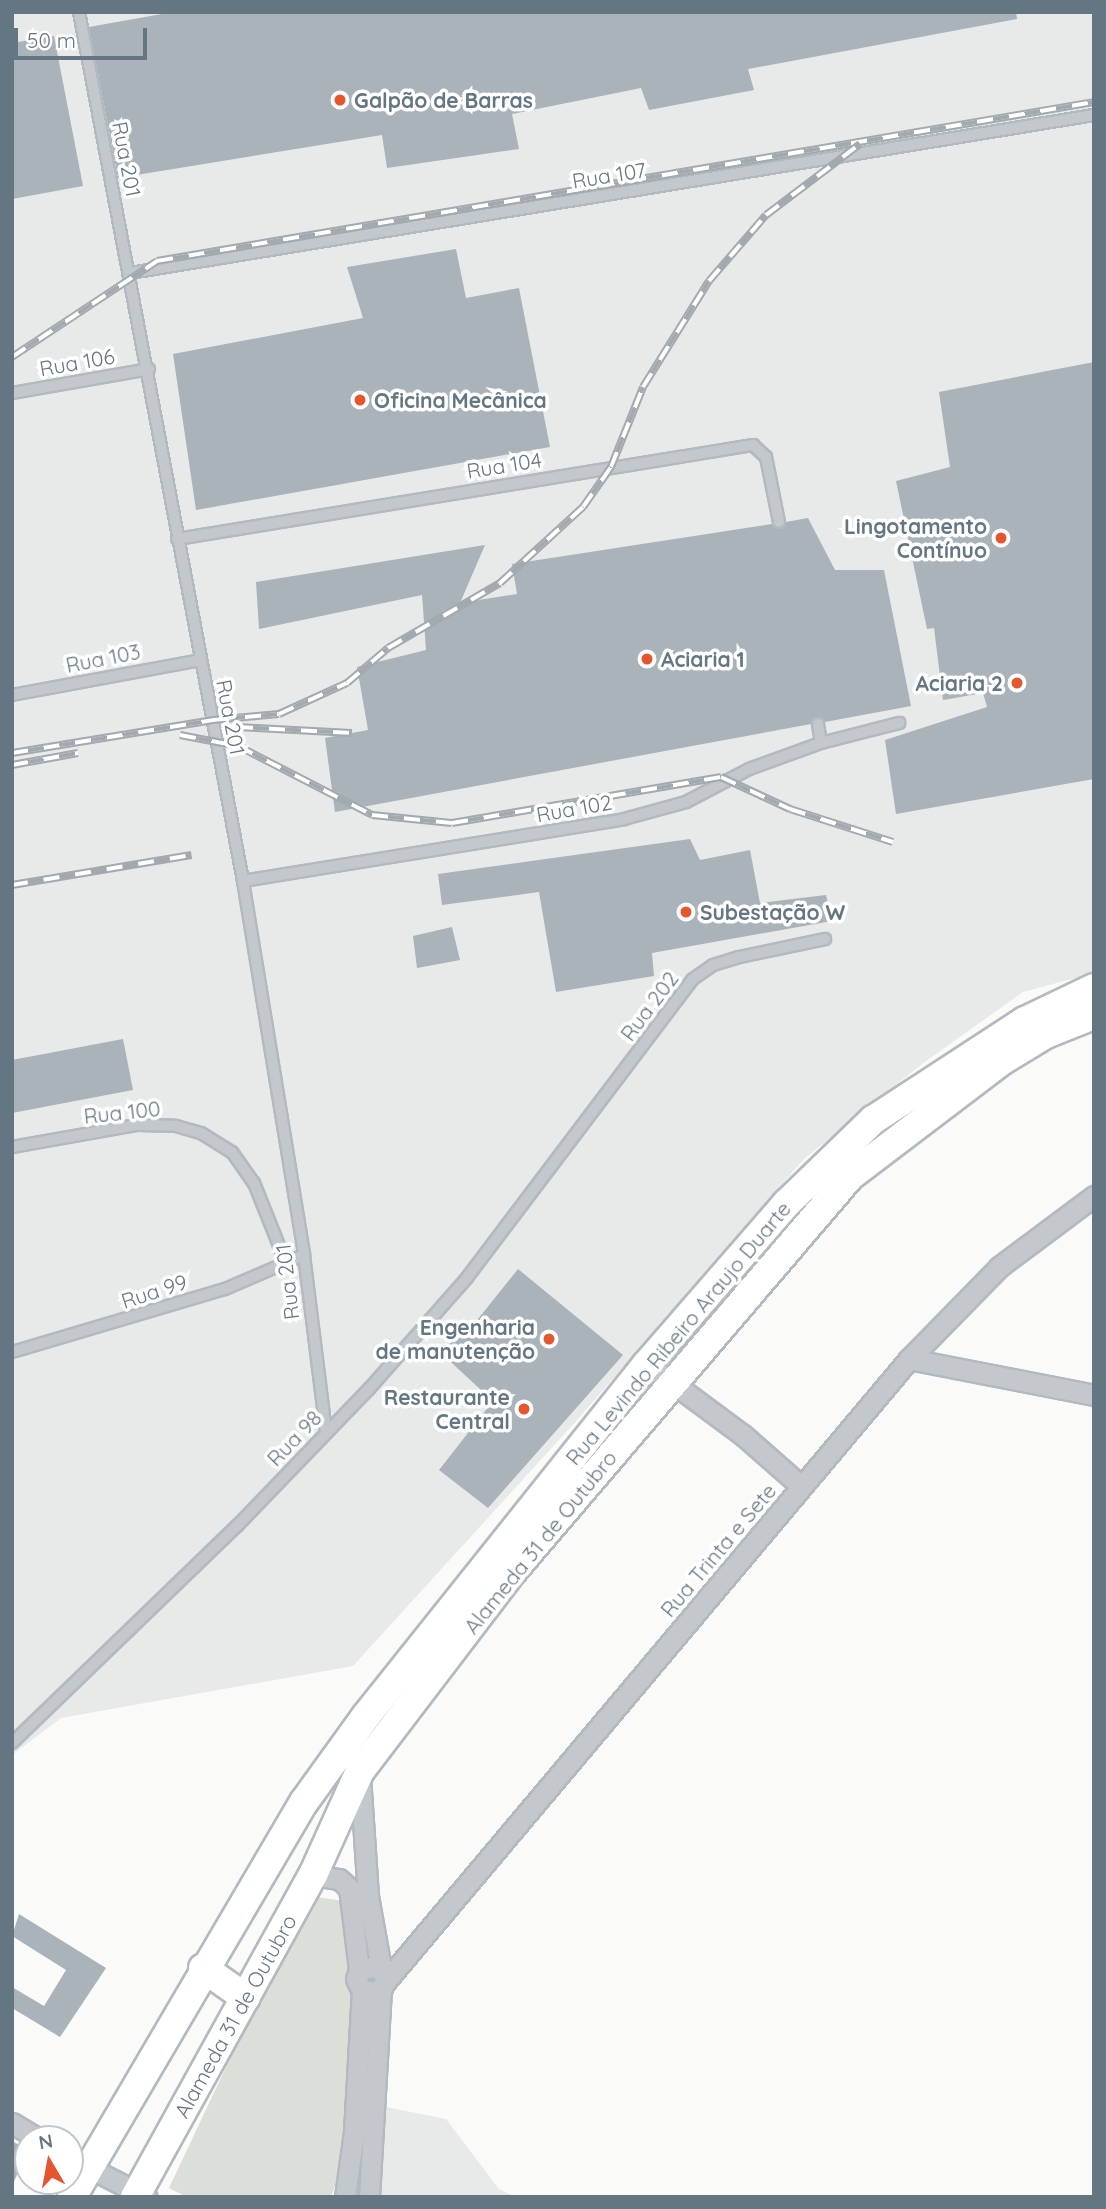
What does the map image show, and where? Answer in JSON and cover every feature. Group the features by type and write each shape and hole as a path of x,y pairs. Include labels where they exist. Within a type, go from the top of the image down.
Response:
{"main road":[{"name":"Rua Levindo Ribeiro Araujo Duarte","path":"203,1968 334,1759 647,1364 787,1203 873,1120 1030,1030 1094,988"},
{"name":"Alameda 31 de Outubro","path":"140,2195 313,1875 360,1771 510,1574 850,1176 1030,1030 1094,1014"},
{"path":"84,2155 203,1968 246,1998"}],"street":[{"name":"Rua Trinta e Sete","path":"378,1981 405,1961 909,1359 999,1267 1094,1196"},
{"path":"909,1359 1094,1395"},
{"path":"647,1364 800,1486"},
{"path":"360,1771 368,1896 378,1981 369,2197"},
{"path":"313,1875 339,1879 349,1888 359,1970 356,1979 378,1981"},
{"path":"345,2197 378,1981"},
{"path":"84,2166 140,2195"}],"lane":[{"name":"Rua 201","path":"79,12 149,369 177,539 243,881 304,1255 326,1432"},
{"name":"Rua 107","path":"130,273 1094,115"},
{"name":"Rua 106","path":"12,393 149,369"},
{"name":"Rua 104","path":"177,539 753,444 766,457 779,522"},
{"name":"Rua 103","path":"12,695 201,660"},
{"name":"Rua 102","path":"243,881 624,819 686,802 749,769 821,743 899,723"},
{"path":"818,724 821,743"},
{"name":"Rua 202","path":"578,1135 692,979 713,965 738,957 825,939"},
{"name":"Rua 100","path":"12,1147 137,1125 176,1126 201,1133 232,1152 254,1183 286,1263"},
{"name":"Rua 98","path":"12,1743 237,1526 326,1432 466,1279 578,1135"},
{"name":"Rua 99","path":"12,1352 225,1289 304,1255"}],"shaded area":[{"path":"12,12 1094,12 1094,973 1023,992 922,1064 804,1159 578,1419 353,1666 61,1718 12,1755"},
{"path":"316,1897 344,1901 353,1924 349,2084 343,2164 331,2197 187,2197 169,2188 301,1908"},
{"path":"366,2103 446,2119 499,2189 516,2197 369,2197"}],"building":[{"name":"Galpão de Barras","path":"173,12 1016,12 1017,19 748,69 754,90 649,110 641,88 512,114 519,149 387,168 382,135 118,178 89,27"},
{"path":"54,36 83,186 12,199 12,43"},
{"name":"Oficina Mecânica","path":"456,249 466,298 519,288 550,447 196,510 173,354 363,318 347,267"},
{"path":"1094,362 1094,779 896,814 885,740 987,707 983,693 943,700 934,628 927,629 896,481 950,467 939,392"},
{"name":"Aciaria 1","path":"808,518 835,570 884,570 911,706 825,722 816,717 811,724 335,812 325,738 368,730 357,667 426,650 422,595 259,629 256,582 485,545 460,603 517,594 512,564 772,524 780,529 786,522"},
{"name":"Subestação W","path":"690,839 700,860 750,850 760,903 826,895 832,921 652,953 654,976 556,992 539,892 442,905 438,874"},
{"path":"452,927 460,960 417,968 413,936"},
{"path":"123,1039 133,1090 12,1113 12,1060"},
{"path":"518,1269 623,1355 488,1508 439,1470 493,1401 441,1353 466,1326 470,1329"},
{"path":"19,1914 106,1968 60,2037 12,2008 12,1987 44,2006 66,1970 12,1936"},
{"path":"12,2141 14,2182 12,2186"}],"railway":[{"path":"12,357 157,261 1094,102"},
{"path":"12,753 213,720 279,714 347,683 388,648 500,583 583,507 611,467 643,387 709,281 766,215 860,144"},
{"path":"237,727 352,733"},
{"path":"180,735 238,746 372,815 452,823 721,777 790,809 893,842"},
{"path":"12,765 78,753"},
{"path":"12,885 192,855"}],"place":[{"name":"Galpão de Barras","path":"340,100"},
{"name":"Oficina Mecânica","path":"360,400"},
{"name":"Lingotamento Contínuo","path":"1001,538"},
{"name":"Aciaria 1","path":"647,659"},
{"name":"Aciaria 2","path":"1017,683"},
{"name":"Subestação W","path":"686,912"},
{"name":"Engenharia de manutenção","path":"549,1339"},
{"name":"Restaurante Central","path":"524,1409"}]}
